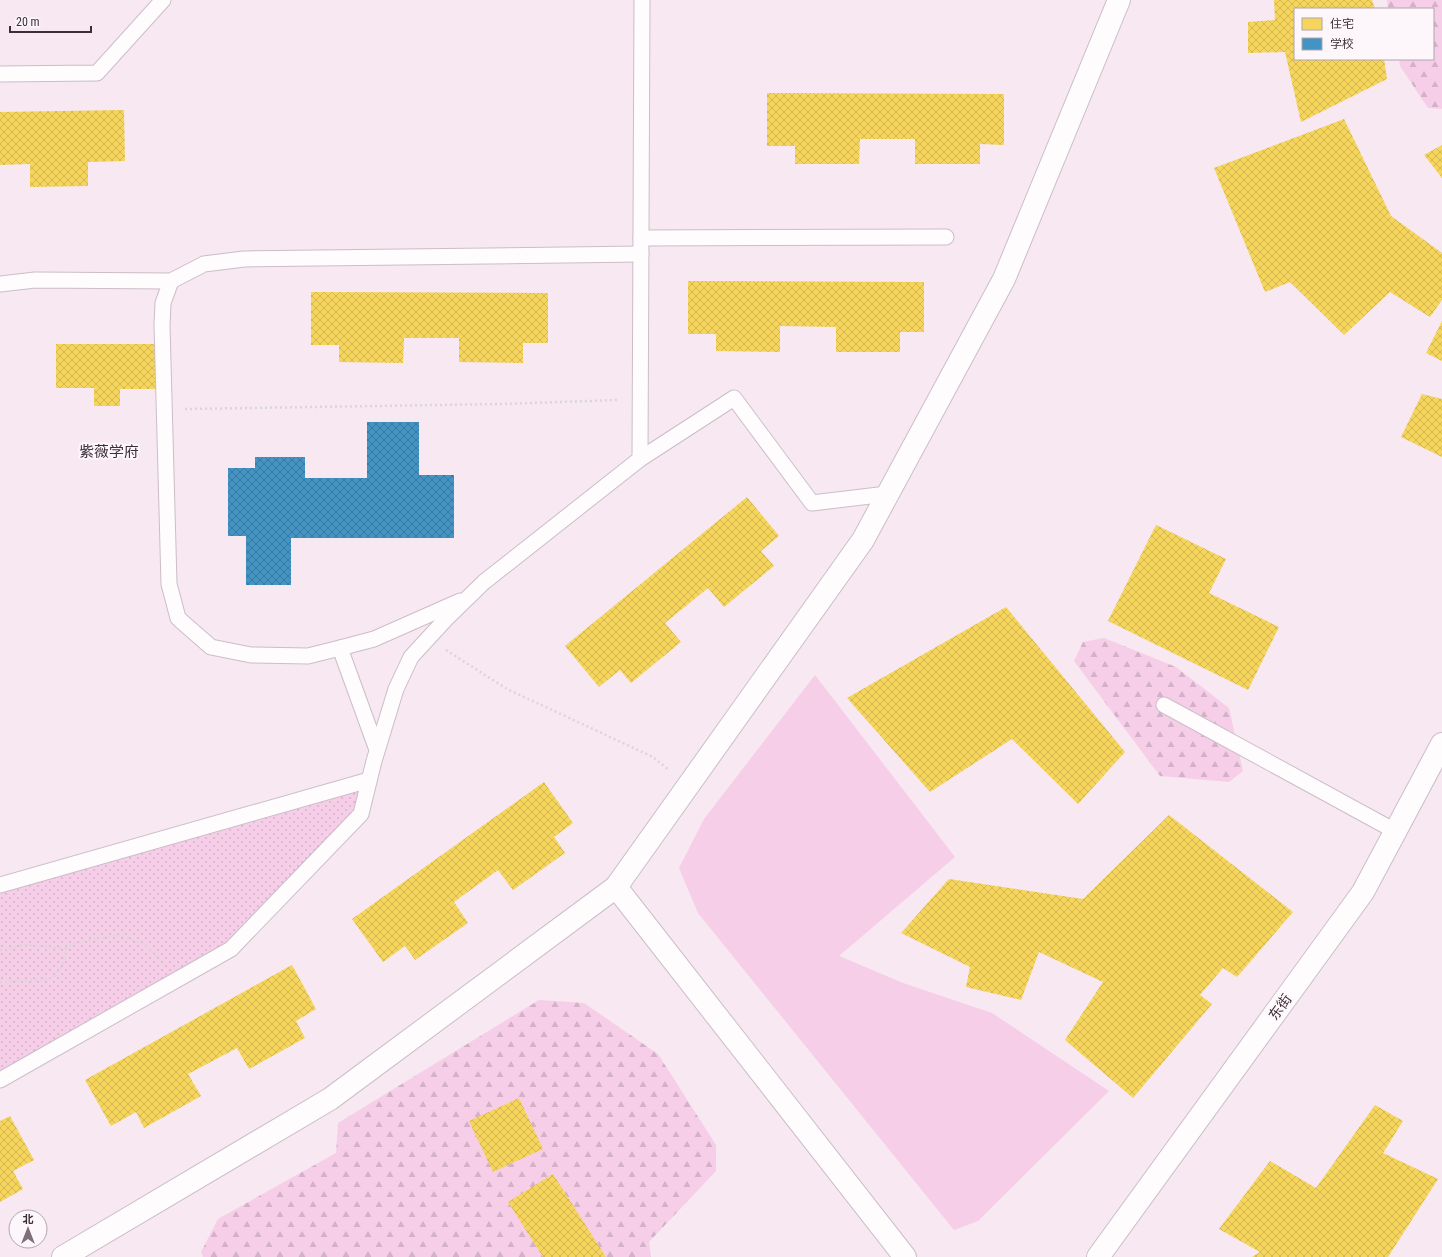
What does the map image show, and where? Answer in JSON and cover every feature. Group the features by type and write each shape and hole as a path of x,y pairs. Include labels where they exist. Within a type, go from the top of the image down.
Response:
{"street":[{"path":"63,1257 330,1098 616,887 862,540 1004,279 1119,0"},
{"name":"东街","path":"1099,1257 1363,892 1442,744"},
{"path":"616,887 905,1257"}],"lane":[{"path":"0,74 97,73 163,0"},
{"path":"640,459 642,0"},
{"path":"641,238 946,237"},
{"path":"0,284 35,280 171,281 204,264 244,259 641,254"},
{"path":"171,281 163,303 162,325 169,584 178,618 212,647 251,655 308,656 374,639 469,596"},
{"path":"0,1080 231,949 361,814 377,750 396,689 411,657 484,582 640,459 734,398 812,503 888,494"},
{"path":"340,648 377,750"},
{"path":"1164,705 1395,831"},
{"path":"0,885 369,780"}],"path":[{"path":"165,409 493,404 641,399"},
{"path":"428,639 506,689 653,757 688,786"},
{"path":"0,950 25,945 62,948 93,939 121,935 146,945 165,965 168,984"},
{"path":"0,982 53,978 63,965 67,946"}],"green space":[{"path":"1387,0 1442,0 1442,109 1428,108 1400,66 1399,60 1434,60 1434,8 1388,8"},
{"path":"1104,638 1176,667 1229,708 1243,771 1229,782 1160,776 1074,661 1083,642"},
{"path":"815,675 955,857 839,956 903,983 992,1013 1109,1091 978,1221 954,1230 698,913 679,868 704,819"},
{"path":"369,780 361,814 231,949 0,1080 0,885"},
{"path":"539,1000 584,1003 658,1054 716,1145 716,1171 649,1242 651,1257 203,1257 201,1252 218,1219 336,1153 338,1123"}],"building: 住宅":[{"path":"1274,0 1372,0 1375,8 1294,8 1294,60 1384,60 1387,79 1301,122 1285,52 1248,53 1248,22 1275,20"},
{"path":"767,93 1004,94 1004,145 980,144 980,164 915,164 915,139 860,139 859,164 795,164 795,146 767,146"},
{"path":"124,110 125,161 88,162 88,186 30,187 30,164 0,165 0,112"},
{"path":"1344,119 1391,216 1442,253 1442,300 1430,317 1390,292 1344,335 1290,282 1265,292 1214,168"},
{"path":"1442,145 1442,178 1424,155"},
{"path":"688,281 924,282 924,332 900,332 900,352 836,352 836,327 780,326 780,352 716,351 716,334 688,334"},
{"path":"311,292 548,293 548,343 523,343 523,363 459,362 459,338 404,338 403,363 339,362 339,345 311,345"},
{"path":"1442,321 1442,361 1426,353"},
{"path":"56,344 157,344 157,389 120,389 120,406 94,406 94,388 56,388"},
{"path":"1422,394 1442,399 1442,457 1401,437"},
{"path":"747,497 779,536 761,551 774,566 724,607 708,588 665,623 681,642 631,683 620,670 599,687 565,646"},
{"path":"1156,525 1226,559 1209,593 1279,627 1248,690 1108,621"},
{"path":"1006,607 1125,752 1078,804 1012,739 930,792 847,698"},
{"path":"544,782 573,823 554,837 565,853 513,890 498,870 454,902 468,923 415,960 405,946 383,962 352,919"},
{"path":"1169,815 1293,912 1237,977 1223,968 1200,995 1212,1004 1133,1098 1065,1040 1103,982 1039,952 1021,1000 966,987 970,967 901,933 949,879 1083,899"},
{"path":"292,965 316,1009 296,1021 305,1038 249,1069 237,1048 188,1074 201,1096 144,1128 136,1112 111,1126 85,1080"},
{"path":"519,1098 543,1149 493,1172 469,1121"},
{"path":"1375,1105 1403,1121 1383,1153 1438,1179 1388,1257 1252,1257 1260,1252 1219,1229 1270,1161 1316,1188"},
{"path":"10,1116 34,1160 13,1171 23,1189 0,1202 0,1121"},
{"path":"553,1174 606,1257 543,1257 508,1202"}],"building: 学校":[{"path":"367,422 419,422 419,475 454,475 454,538 291,538 291,585 246,585 246,536 228,536 228,468 255,468 255,457 305,457 305,478 367,478"}],"district":[{"name":"紫薇学府","path":"109,452"}]}
